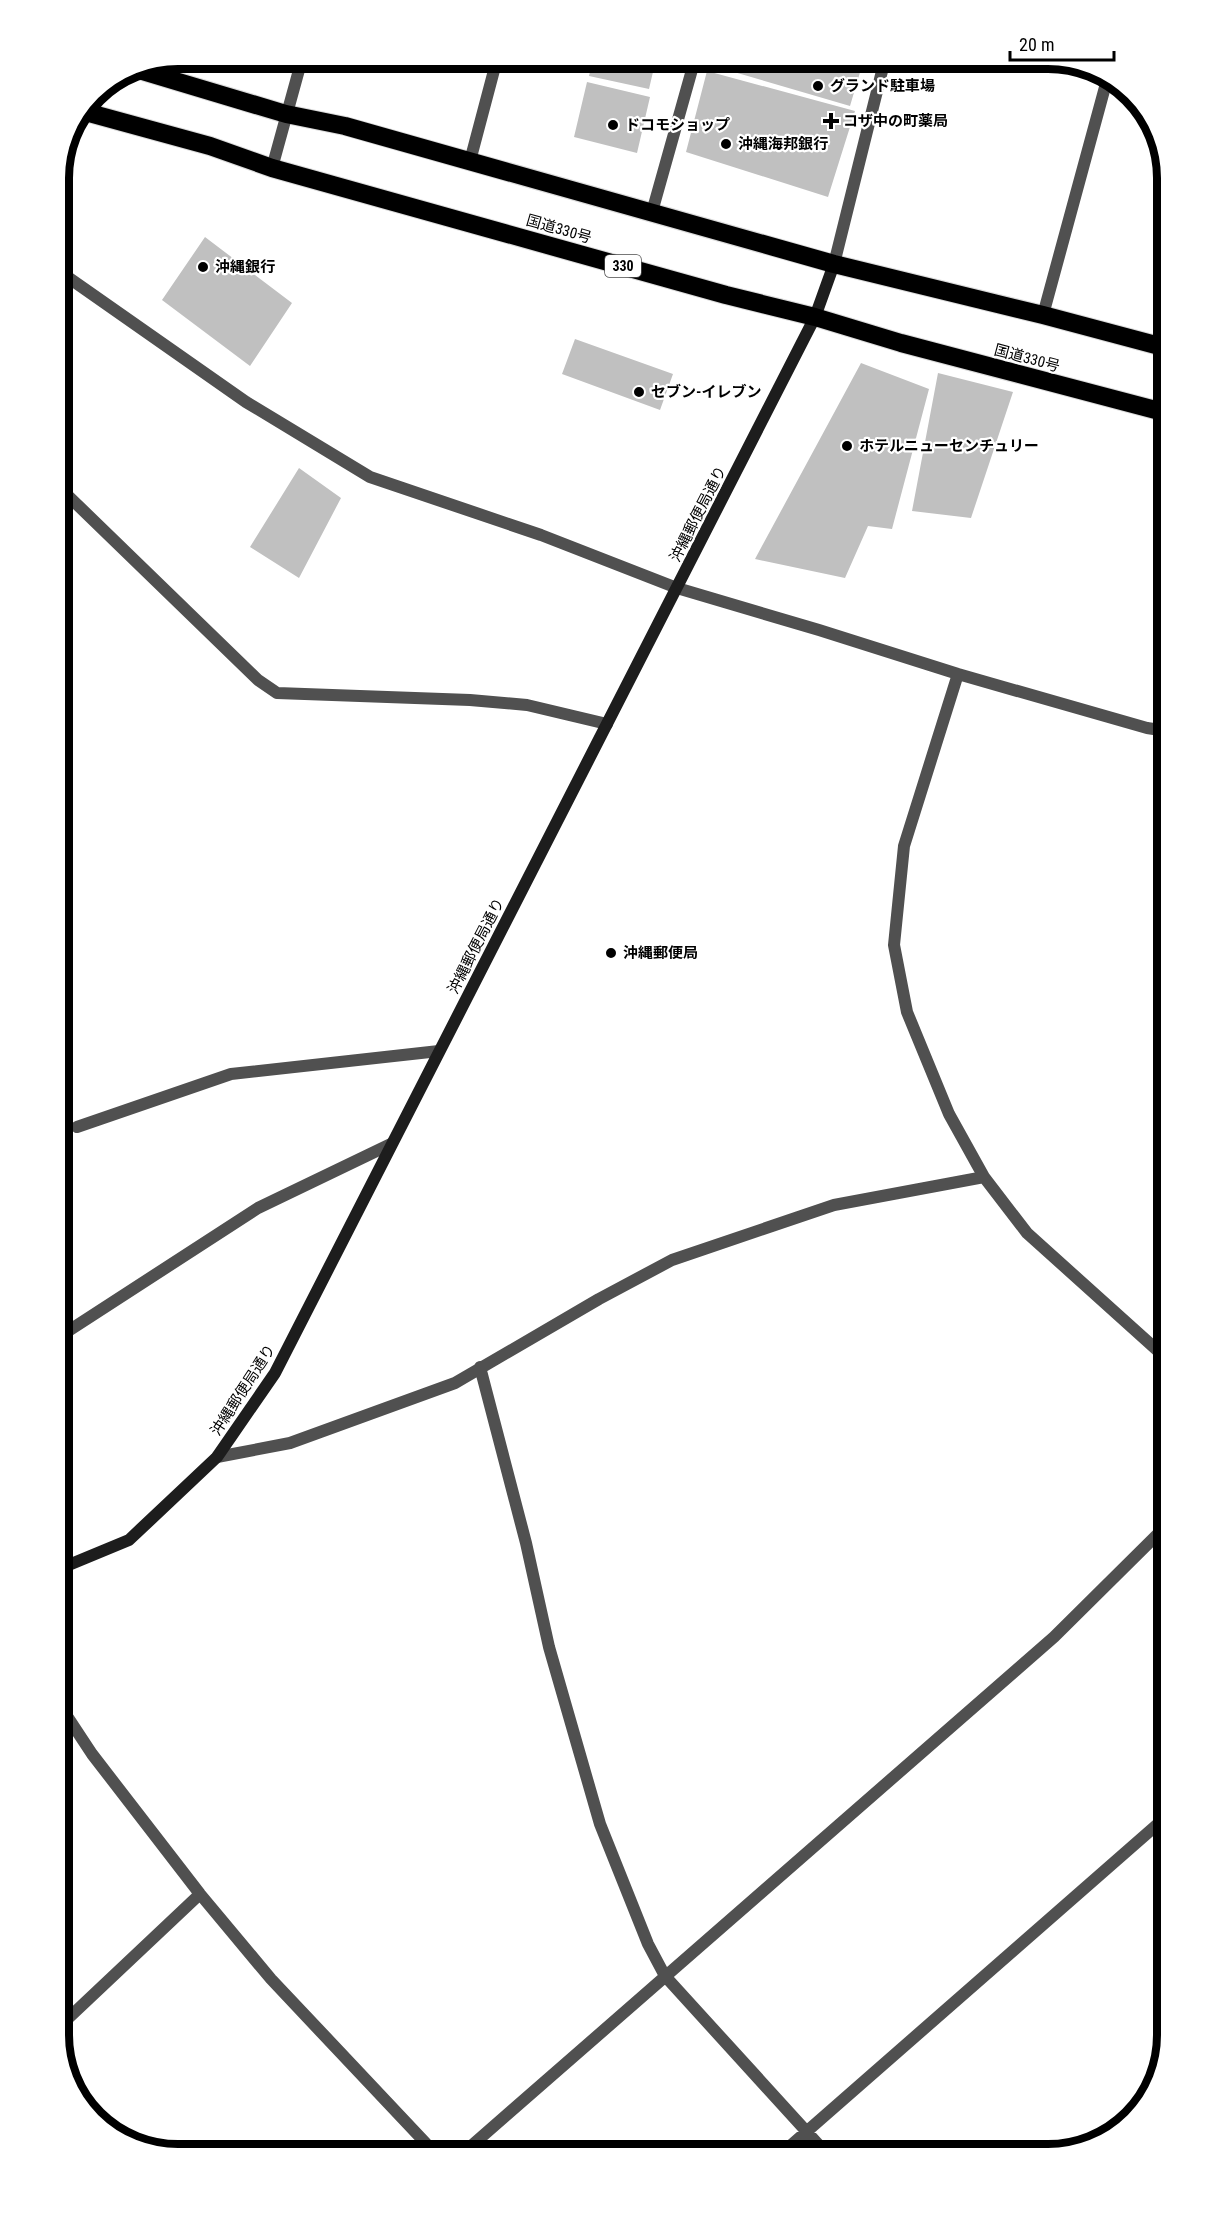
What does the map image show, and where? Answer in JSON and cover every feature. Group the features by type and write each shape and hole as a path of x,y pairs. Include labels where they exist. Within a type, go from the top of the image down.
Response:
{"highway":[{"path":"149,73 286,114 345,126 834,264 1157,345"},
{"name":"国道330号","path":"90,113 210,146 272,168 726,295 1157,411"}],"street":[{"path":"272,168 299,69"},
{"path":"470,161 494,69"},
{"path":"652,212 692,69"},
{"path":"834,264 883,69"},
{"path":"1043,315 1106,85"},
{"name":"沖縄郵便局通り","path":"69,1565 129,1540 217,1457 275,1373 815,318 834,264"},
{"path":"69,278 246,402 370,477 541,535 677,588 958,674 1157,730"},
{"path":"69,497 258,680 277,693 470,700 527,705 608,724"},
{"path":"958,674 904,846 894,945 907,1012 949,1114 984,1177 1027,1233 1157,1350"},
{"path":"76,1127 231,1074 439,1050"},
{"path":"69,1331 258,1208 391,1144"},
{"path":"217,1457 291,1443 455,1383 599,1299 672,1260 834,1205 984,1177"},
{"path":"480,1367 526,1543 549,1647 600,1824 648,1944 665,1976 819,2144"},
{"path":"473,2144 1054,1638 1157,1535"},
{"path":"69,1719 92,1754 200,1894 271,1979 427,2144"},
{"path":"793,2144 1157,1825"},
{"path":"69,2017 200,1894"}],"building":[{"path":"591,69 654,69 649,89 589,76"},
{"name":"グランド駐車場","path":"724,69 861,69 850,106"},
{"path":"707,71 855,111 828,197 686,152"},
{"path":"587,82 650,97 637,153 574,137"},
{"path":"205,237 292,303 250,366 162,300"},
{"name":"セブン-イレブン","path":"575,339 673,374 660,410 562,374"},
{"path":"861,363 929,389 892,529 868,526 845,578 755,559"},
{"path":"938,373 1013,392 971,518 912,511"},
{"path":"299,468 341,498 299,578 250,547"}],"place":[{"name":"グランド駐車場","path":"818,86"},
{"name":"コザ中の町薬局","path":"831,121"},
{"name":"ドコモショップ","path":"613,125"},
{"name":"沖縄海邦銀行","path":"726,144"},
{"name":"沖縄銀行","path":"203,267"},
{"name":"セブン-イレブン","path":"639,392"},
{"name":"ホテルニューセンチュリー","path":"847,446"},
{"name":"沖縄郵便局","path":"611,953"}]}
